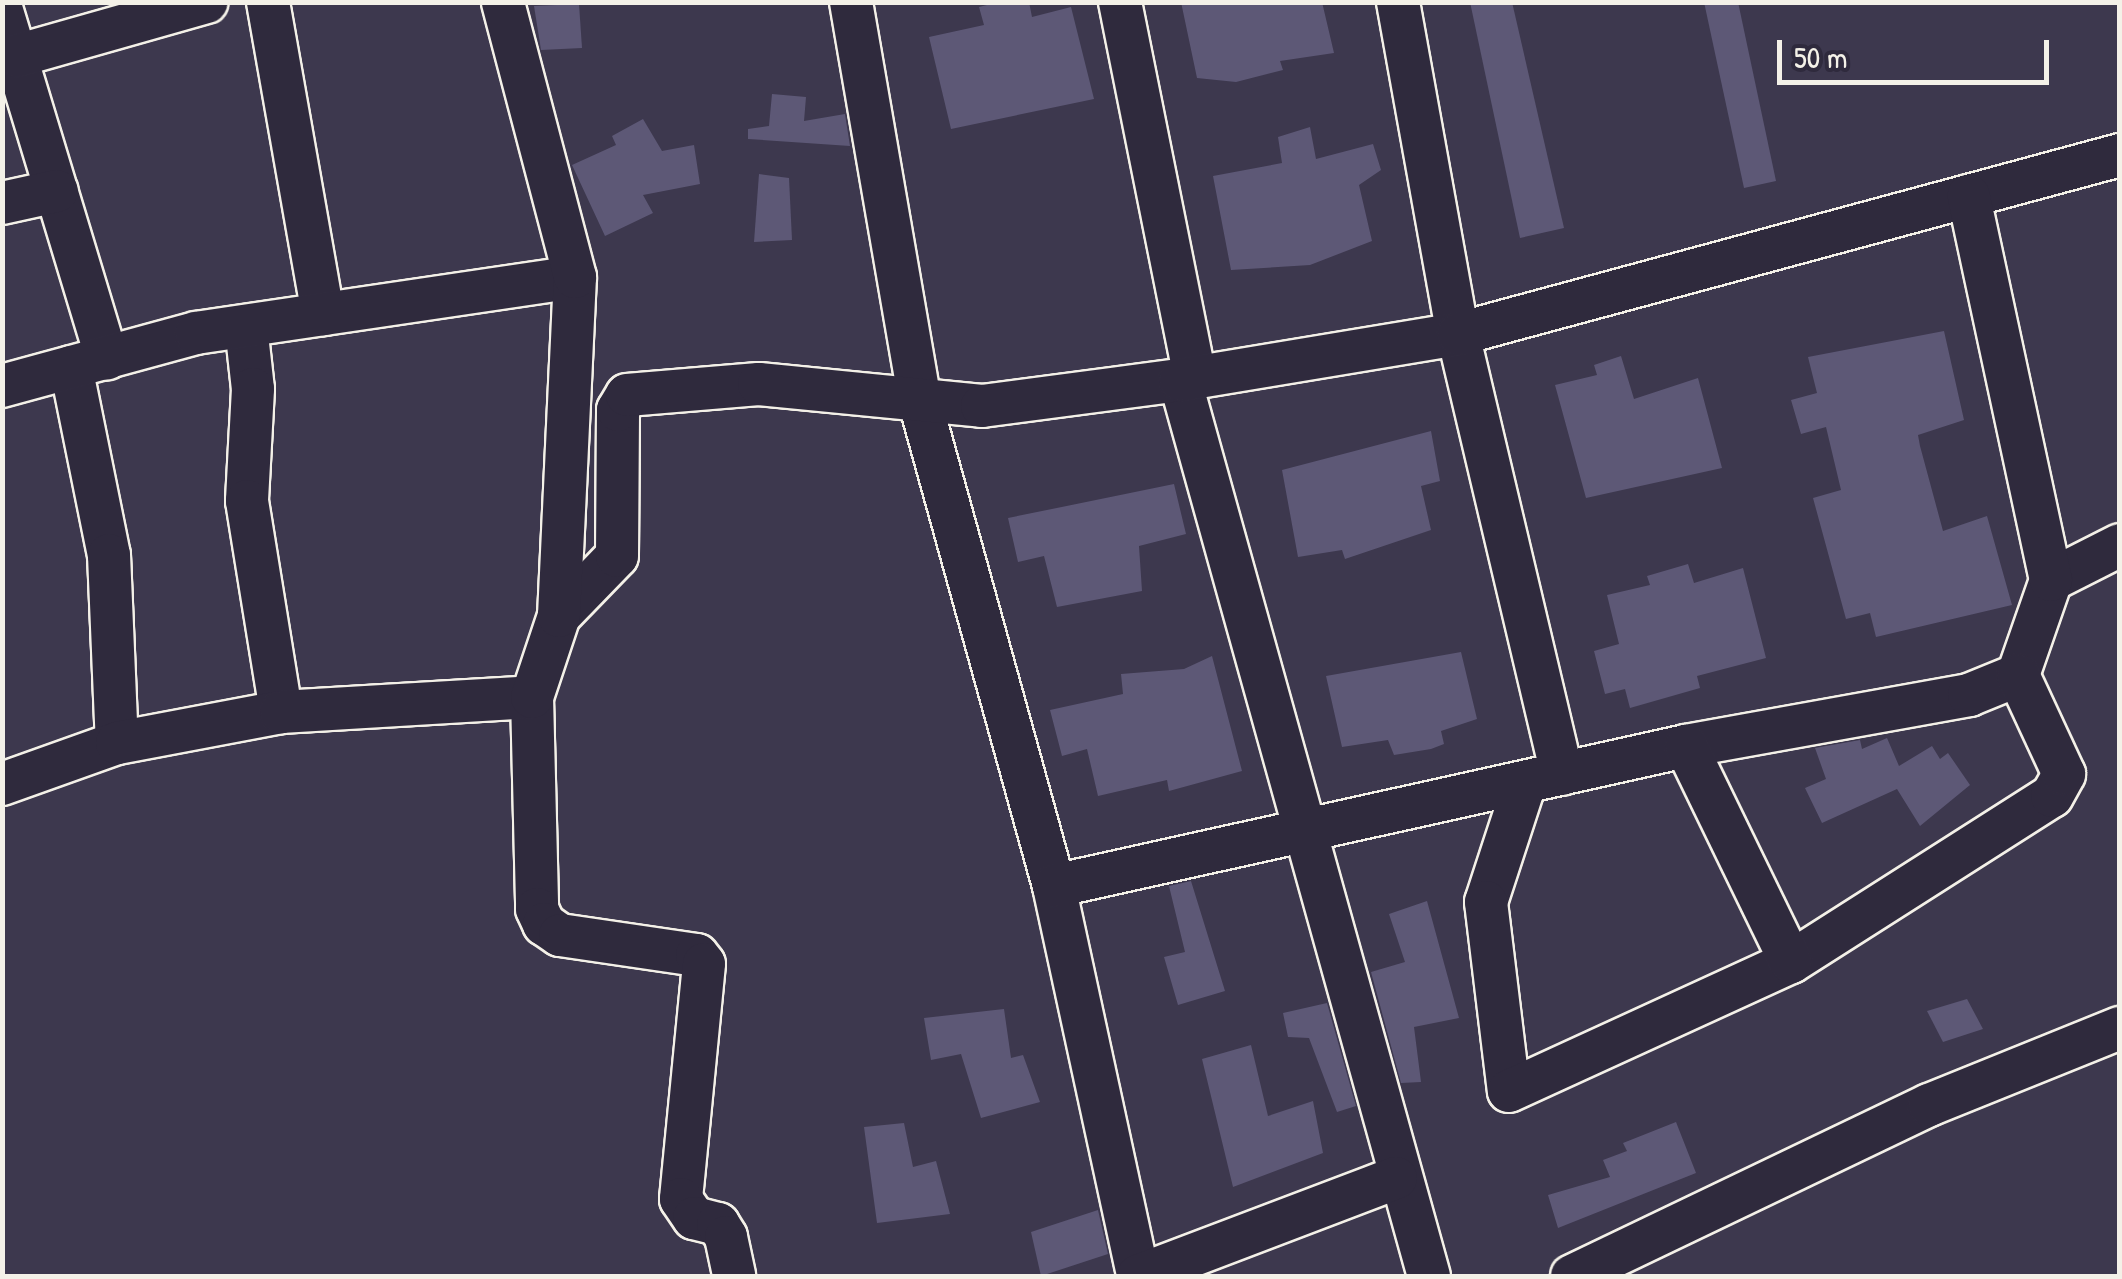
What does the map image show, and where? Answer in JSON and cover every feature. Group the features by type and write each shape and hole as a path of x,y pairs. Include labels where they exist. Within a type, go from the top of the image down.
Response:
{"street":[{"path":"268,2 322,314"},
{"path":"503,2 575,277 559,616 532,696 537,909 544,924 560,935 697,956 704,964 681,1199 694,1218 718,1224 726,1236 734,1276"},
{"path":"851,2 920,402 1054,886 1138,1276 1396,1178"},
{"path":"1120,2 1188,378 1310,828 1396,1178 1429,1276"},
{"path":"1398,2 1543,780 1486,902 1509,1091 1791,962 2064,784 2018,675 2050,580 1969,196"},
{"path":"16,56 206,3"},
{"path":"2,10 57,191 89,362 108,556 117,743"},
{"path":"559,616 618,556 618,410 627,395 759,384 982,406 1188,378 1458,334 2120,155"},
{"path":"2,203 57,191"},
{"path":"2,386 246,326 575,277"},
{"path":"246,326 252,390 247,501 281,712"},
{"path":"2050,580 2120,545"},
{"path":"1054,886 1686,746 1969,695 2018,675"},
{"path":"2,784 117,743 281,712 532,696"},
{"path":"1686,746 1791,962"},
{"path":"1572,1276 1929,1105 2120,1028"}],"building":[{"path":"1029,2 1032,17 1071,7 1094,99 951,129 929,37 984,25 979,7"},
{"path":"1181,2 1322,2 1334,53 1280,61 1283,70 1236,82 1197,78"},
{"path":"1470,2 1512,2 1564,228 1520,238"},
{"path":"1704,2 1738,2 1776,181 1744,188"},
{"path":"579,4 582,48 541,50 534,6"},
{"path":"772,94 806,97 804,121 845,114 850,146 748,139 748,129 769,126"},
{"path":"643,119 662,151 694,145 700,184 643,195 653,213 605,236 572,165 616,145 612,136"},
{"path":"1310,127 1316,159 1373,144 1381,170 1359,185 1372,241 1310,265 1231,270 1213,176 1282,163 1278,137"},
{"path":"759,174 789,178 792,240 754,242"},
{"path":"1944,331 1964,420 1918,435 1920,446 1943,531 1987,516 2012,605 1876,637 1870,613 1846,619 1813,498 1841,490 1826,427 1801,434 1791,400 1817,393 1808,357"},
{"path":"1621,356 1634,399 1698,378 1722,468 1586,498 1555,385 1597,375 1594,365"},
{"path":"1431,431 1440,481 1421,486 1431,530 1345,559 1342,550 1298,557 1282,470"},
{"path":"1174,484 1186,534 1139,546 1142,591 1057,607 1044,556 1018,562 1008,518"},
{"path":"1688,564 1694,583 1743,568 1766,658 1697,676 1700,688 1630,708 1625,689 1605,694 1594,651 1619,644 1607,595 1650,585 1647,576"},
{"path":"1461,652 1477,719 1441,731 1444,744 1431,749 1394,755 1388,740 1342,747 1326,676"},
{"path":"1212,656 1242,771 1169,791 1167,780 1098,796 1087,749 1062,756 1050,710 1123,694 1121,674 1184,669"},
{"path":"1887,738 1899,766 1932,746 1940,759 1948,753 1970,785 1920,826 1897,789 1822,823 1805,788 1826,779 1815,748 1860,740 1862,749"},
{"path":"1191,881 1225,991 1178,1005 1164,957 1185,952 1169,886"},
{"path":"1427,901 1459,1018 1414,1027 1421,1082 1401,1083 1371,972 1405,962 1389,914"},
{"path":"1967,999 1983,1029 1943,1042 1927,1011"},
{"path":"1327,1003 1356,1106 1337,1112 1309,1038 1288,1037 1283,1013"},
{"path":"1004,1009 1011,1058 1023,1055 1040,1102 981,1118 961,1054 931,1060 924,1018"},
{"path":"1251,1045 1268,1116 1313,1101 1323,1153 1233,1187 1202,1059"},
{"path":"1676,1122 1696,1173 1558,1228 1548,1195 1610,1177 1603,1160 1627,1151 1623,1143"},
{"path":"904,1123 913,1167 936,1161 950,1214 877,1223 864,1127"},
{"path":"1098,1210 1108,1254 1041,1276 1031,1232"}]}
